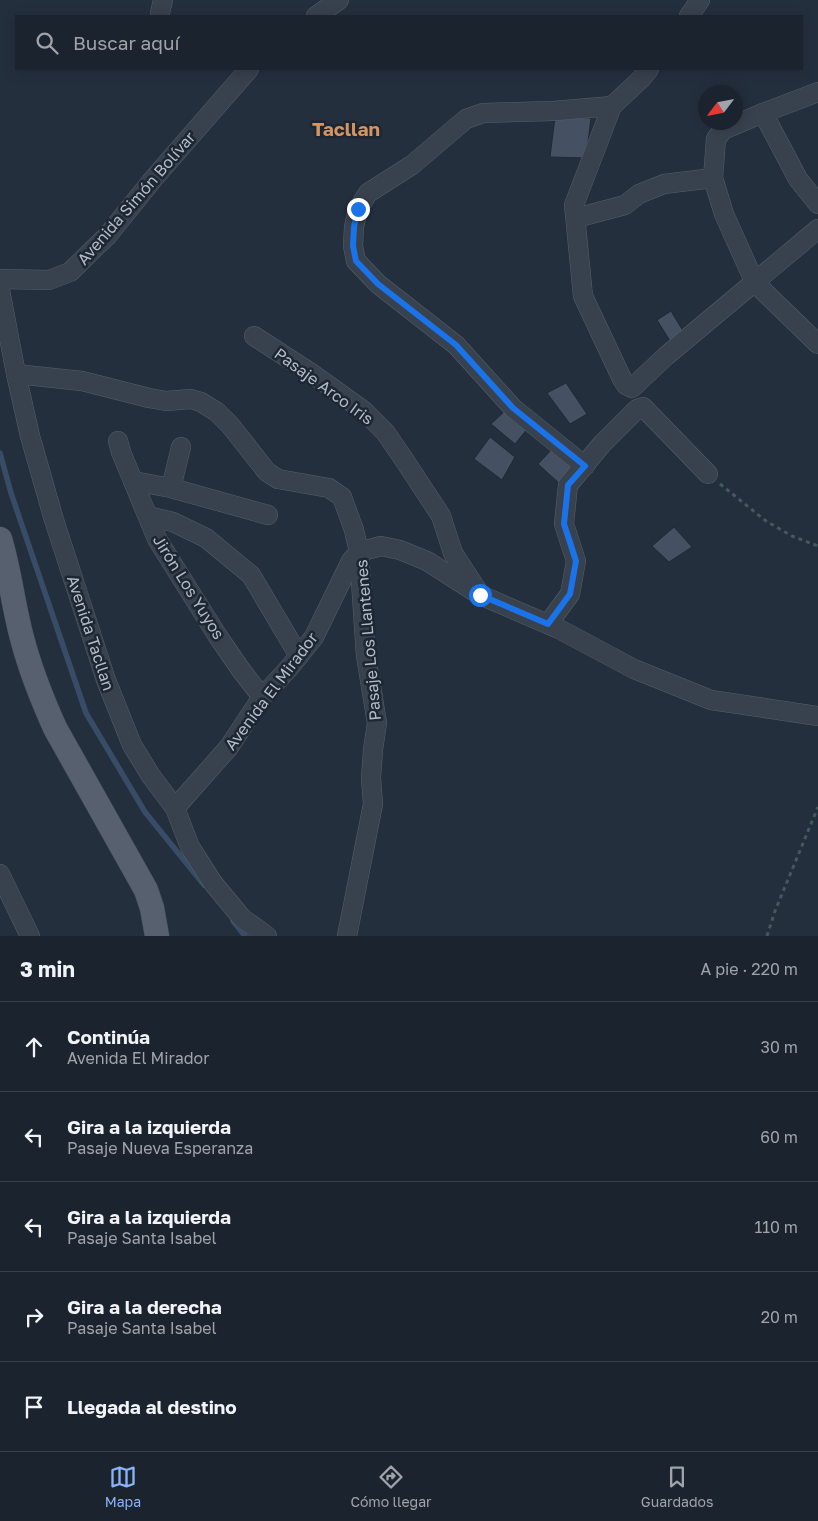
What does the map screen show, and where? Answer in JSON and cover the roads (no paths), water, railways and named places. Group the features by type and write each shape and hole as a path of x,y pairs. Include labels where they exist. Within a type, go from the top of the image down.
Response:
{"main road":[{"path":"0,539 22,639 45,706 55,728 146,890 152,908 157,936"}],"street":[{"path":"317,15 338,0"},
{"path":"691,15 700,0"},
{"name":"Avenida Simón Bolívar","path":"0,278 49,280 70,272 108,235 154,178 248,70"},
{"path":"648,70 612,106 574,205 584,296 626,385 632,388 666,356 818,229"},
{"path":"818,92 723,130 716,139 713,178 724,214 755,283 818,344"},
{"path":"585,466 513,408 456,345 378,284 356,261 353,246 354,227 358,209 368,193 412,165 466,118 483,113 553,112 612,106"},
{"path":"763,113 798,179 818,204"},
{"path":"576,218 625,205 639,194 664,184 713,178"},
{"name":"Avenida Tacllan","path":"0,290 30,436 54,520 106,680 132,746 150,776 175,808 190,847 213,883 242,918 267,936"},
{"name":"Pasaje Arco Iris","path":"254,336 311,373 364,411 385,432 441,516 453,553 480,595"},
{"name":"Pasaje Los Llantenes","path":"16,374 82,381 150,398 166,400 192,399 201,402 223,418 267,472 278,479 289,482 329,488 342,497 354,530 359,552 366,656 377,723 371,778 373,804 347,936"},
{"path":"548,624 570,594 576,561 564,524 568,485 602,444 637,409 643,407 708,474"},
{"name":"Jirón Los Yuyos","path":"118,442 157,539 217,635 262,697"},
{"path":"170,488 181,447"},
{"path":"133,481 170,488 268,516"},
{"path":"148,516 173,522 206,538 251,575 299,656"},
{"path":"359,552 381,546 400,550 427,561 480,595 548,624 634,669 711,700 818,716"},
{"name":"Avenida El Mirador","path":"175,808 229,748 262,697 314,637 351,560 359,552"},
{"path":"0,874 30,936"}],"waterway":[{"path":"0,453 11,493 86,713 145,812 204,885"},
{"path":"233,921 245,936"}],"district":[{"name":"Tacllan","path":"346,128"}]}
